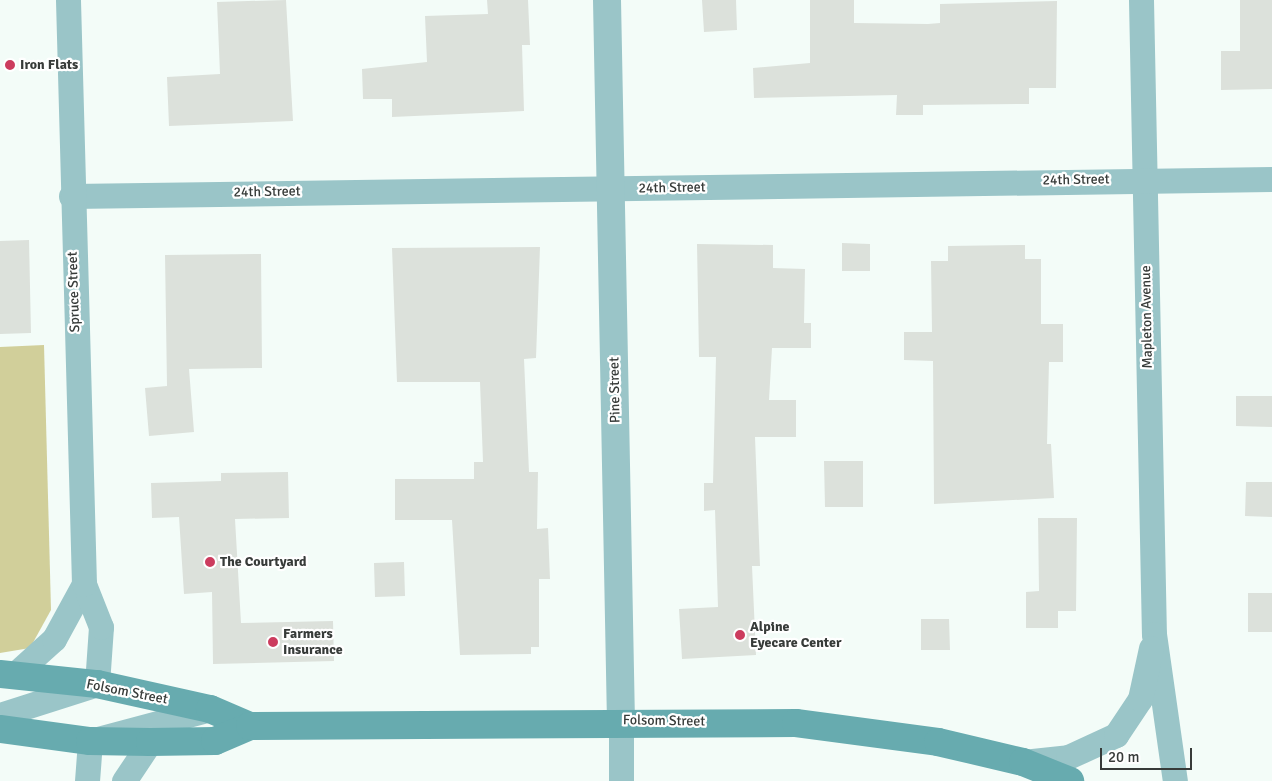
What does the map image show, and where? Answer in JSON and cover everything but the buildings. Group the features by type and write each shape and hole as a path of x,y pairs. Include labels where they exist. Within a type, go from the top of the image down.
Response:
{"main road":[{"name":"Folsom Street","path":"7,675 97,684 210,709 250,726 506,726 621,721 837,726 938,742 1023,762 1070,781"},
{"name":"Folsom Street","path":"0,728 90,740 150,742 215,741 250,726"}],"street":[{"name":"Spruce Street","path":"68,0 71,196 84,584 101,627 97,684"},
{"name":"Pine Street","path":"607,0 621,781"},
{"name":"Mapleton Avenue","path":"1141,0 1143,179 1154,634 1175,781"},
{"name":"24th Street","path":"71,196 1272,178"},
{"name":"Spruce Street","path":"7,675 54,639 72,614 84,584"},
{"name":"Mapleton Avenue","path":"1023,762 1068,757 1116,735 1140,699 1154,634"},
{"path":"0,715 97,684"},
{"path":"87,779 90,740 210,709"},
{"path":"124,781 150,742"}],"shaded area":[{"path":"44,345 51,610 30,648 0,653 0,347"}],"place":[{"name":"Iron Flats","path":"10,65"},
{"name":"The Courtyard","path":"210,562"},
{"name":"Alpine Eyecare Center","path":"740,635"},
{"name":"Farmers Insurance","path":"273,642"}]}
